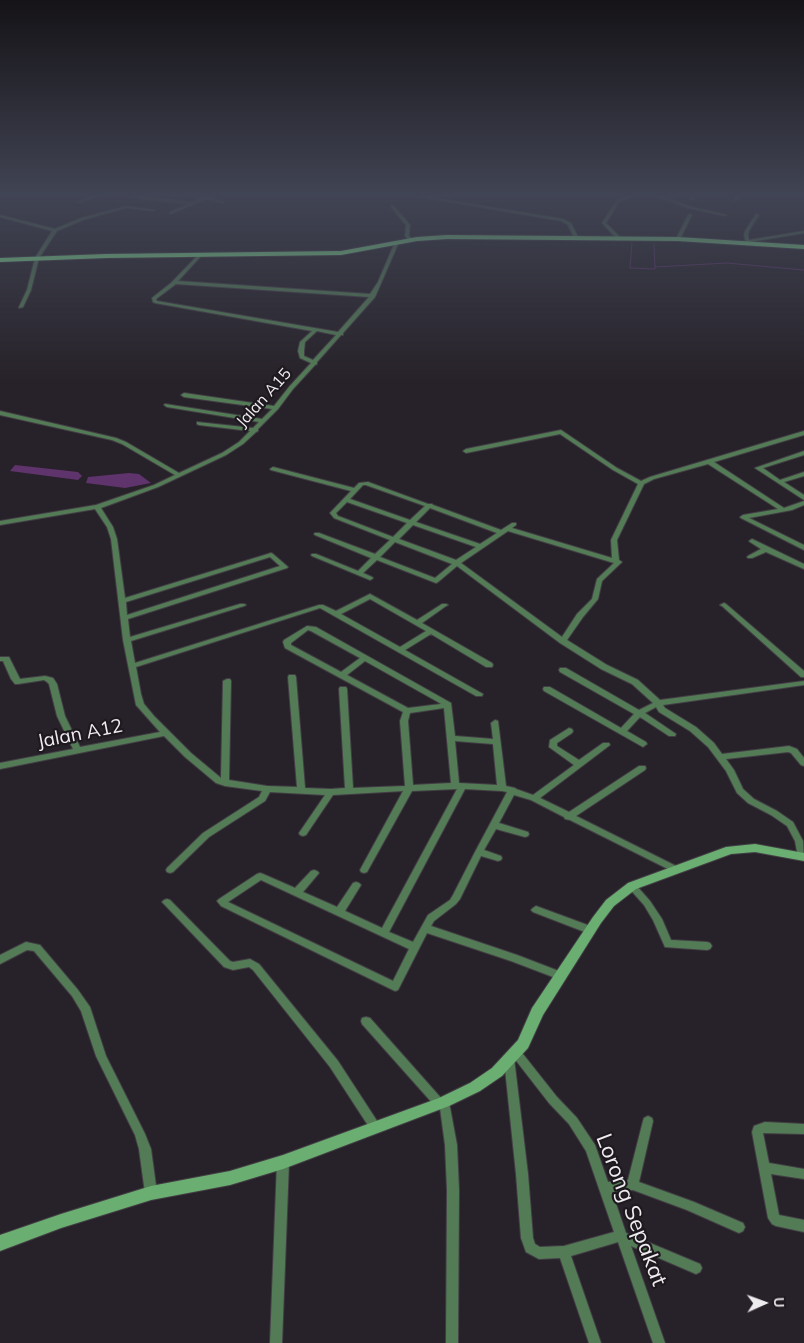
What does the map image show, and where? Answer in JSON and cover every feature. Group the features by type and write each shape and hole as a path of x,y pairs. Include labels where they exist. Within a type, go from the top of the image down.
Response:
{"highway":[{"path":"0,260 50,258"}],"street":[{"path":"21,307 29,290 37,258"},
{"path":"197,258 174,282 154,299 155,302 341,334"},
{"name":"Jalan A15","path":"0,523 97,507 156,486 224,454 241,443 276,408 373,296 390,258"},
{"path":"174,282 373,296"},
{"path":"315,363 305,359 301,351 304,342 316,330"},
{"path":"184,395 276,408"},
{"path":"166,405 264,421"},
{"path":"0,413 114,439 179,475"},
{"path":"199,423 256,430"},
{"path":"466,450 561,432 615,469 641,483"},
{"path":"563,641 580,616 595,599 598,580 619,562 616,560 614,540 641,483 652,478 804,433"},
{"path":"804,452 758,468 804,498"},
{"path":"709,462 783,510"},
{"path":"272,469 356,490"},
{"path":"779,482 804,474"},
{"path":"0,1243 61,1221 151,1193 230,1178 283,1162 441,1103 475,1087 498,1072 522,1044 537,1012 590,930 610,903 632,886 717,854 745,848 803,857 799,841 790,824 751,801 740,791 721,757 705,739 693,729 662,710 658,703 636,682 604,667 563,641 457,563 334,516 333,513 361,484 366,483 504,531 616,560"},
{"path":"346,500 482,547"},
{"path":"804,503 783,510 743,517 804,548"},
{"path":"360,572 430,505"},
{"path":"97,507 110,527 114,539 127,640 136,694 140,705 188,755 220,781 267,789 331,792 459,786 502,788 534,798 568,817 608,834 674,869"},
{"path":"317,534 376,556 434,581 438,580 457,563 514,524"},
{"path":"752,542 804,567"},
{"path":"750,557 766,549"},
{"path":"122,601 271,555 285,567 124,618"},
{"path":"314,555 360,572 370,578"},
{"path":"336,614 370,596 489,664"},
{"path":"127,640 242,605"},
{"path":"416,623 444,605"},
{"path":"724,605 804,675"},
{"path":"132,666 321,606 479,694"},
{"path":"310,628 448,705 407,711 288,646 286,642 310,628"},
{"path":"400,650 431,631"},
{"path":"341,676 366,658"},
{"path":"0,659 6,659 18,682 44,678 50,680 53,684 63,722 78,751"},
{"path":"563,670 672,734"},
{"path":"292,677 301,791"},
{"path":"226,783 227,681"},
{"path":"622,732 639,713 658,703 804,683"},
{"path":"343,689 349,791"},
{"path":"547,689 643,744"},
{"path":"384,933 459,786 450,738 448,705"},
{"path":"364,870 409,789 404,721 407,711"},
{"path":"496,722 502,788"},
{"path":"569,731 553,742 553,746 559,753 579,764"},
{"name":"Jalan A12","path":"0,766 166,733"},
{"path":"450,738 497,742"},
{"path":"534,798 606,745"},
{"path":"721,757 789,749 794,751 804,763"},
{"path":"568,817 642,768"},
{"path":"170,870 206,835 262,799 267,789"},
{"path":"414,948 260,876 222,901 224,904 394,987 431,918 457,897 512,790"},
{"path":"303,833 331,792"},
{"path":"494,825 525,834"},
{"path":"479,852 498,858"},
{"path":"297,892 314,873"},
{"path":"339,912 356,885"},
{"path":"632,886 652,911 668,944 707,946"},
{"path":"167,902 227,964 233,966 247,963 256,967 334,1064 375,1127"},
{"path":"536,910 590,930"},
{"path":"425,928 561,976"},
{"path":"0,960 26,946 37,948 75,992 86,1010 101,1056 140,1134 145,1149 151,1193"},
{"path":"366,1021 441,1103 450,1145 453,1190 452,1343"},
{"path":"512,1056 527,1238 530,1248 535,1252 564,1252 620,1236 696,1268"},
{"name":"Lorong Sepakat","path":"512,1056 573,1121 591,1148 620,1236 659,1343"},
{"path":"632,1185 648,1122"},
{"path":"804,1129 765,1127 758,1129 774,1218 804,1226"},
{"path":"276,1343 283,1162"},
{"path":"765,1168 804,1174"},
{"path":"604,1188 632,1185 739,1227"},
{"path":"564,1252 595,1343"}],"shaded area":[{"path":"15,465 78,472 82,476 78,480 10,471"},
{"path":"129,473 139,474 151,483 125,488 86,483 88,477"}],"waterway":[{"path":"631,258 630,268 655,269 655,258"},
{"path":"655,267 727,263 804,270"}]}
